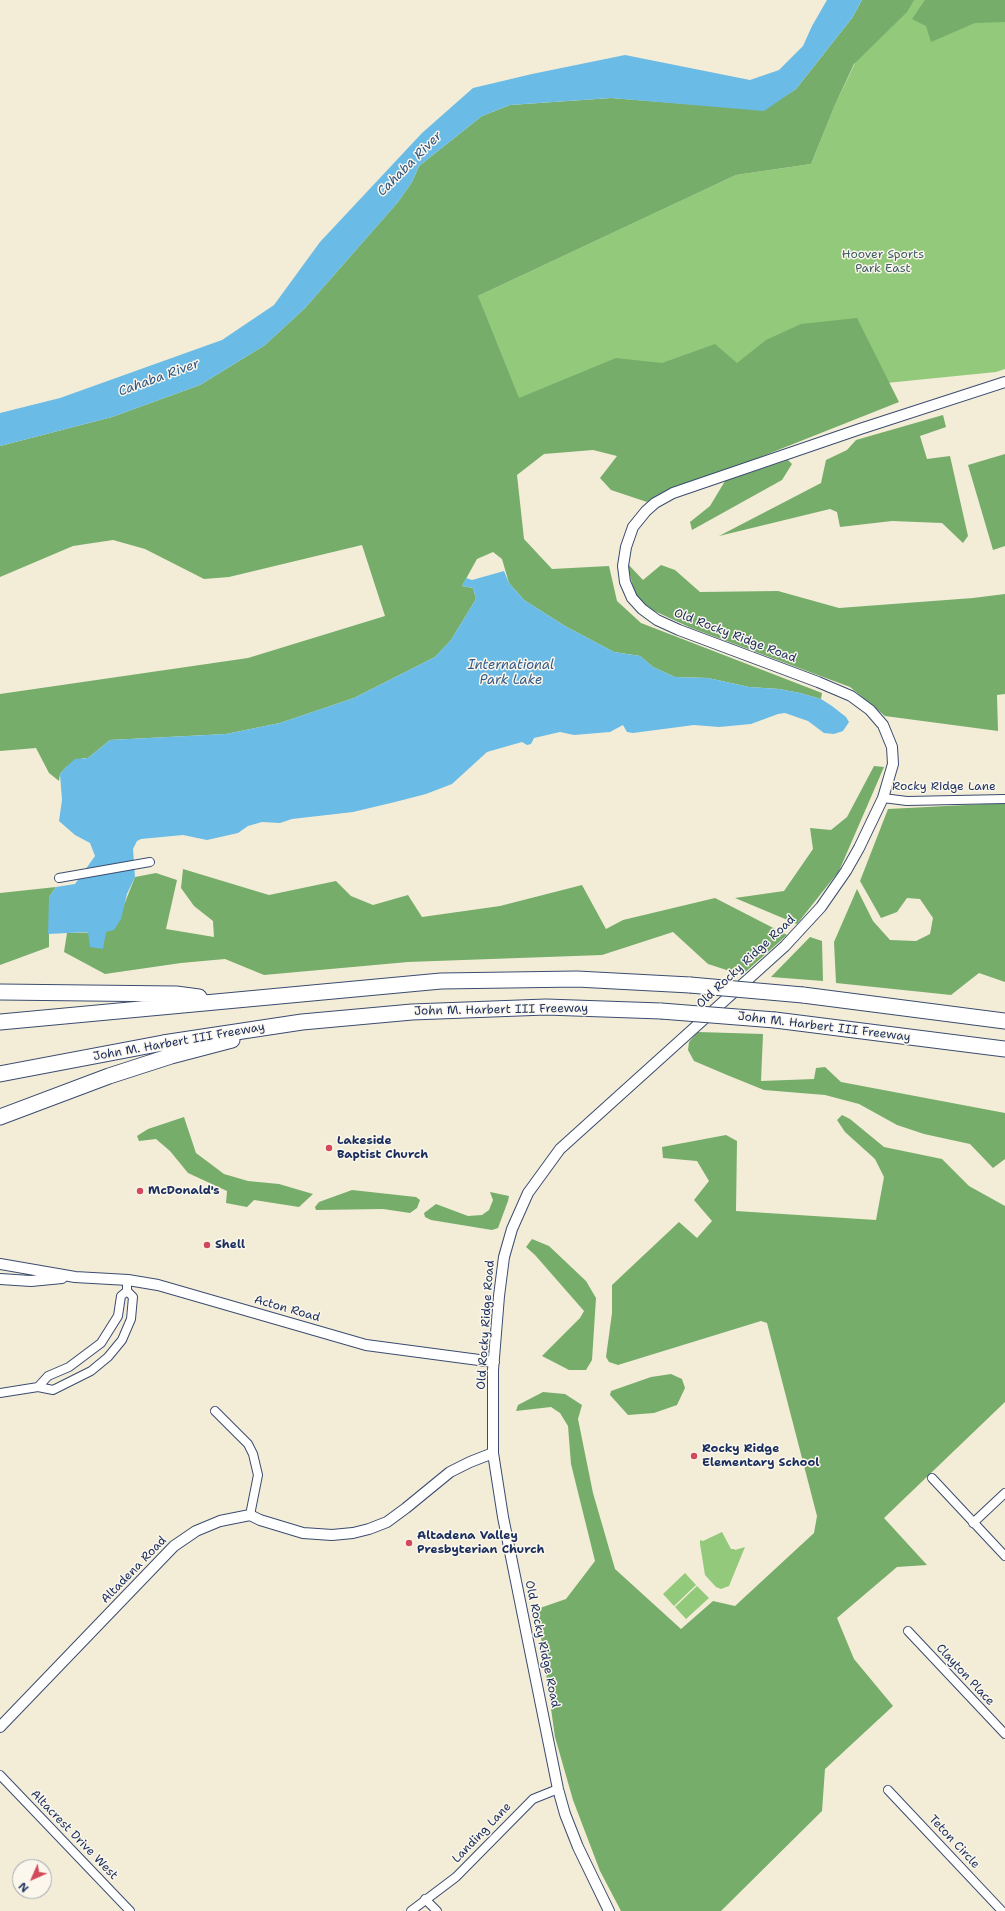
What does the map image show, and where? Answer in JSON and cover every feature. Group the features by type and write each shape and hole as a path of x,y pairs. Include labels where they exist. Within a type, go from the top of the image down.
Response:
{"highway":[{"path":"0,1022 441,981 577,979 690,985 803,995 1005,1021"},
{"path":"0,992 176,994 227,1000"},
{"name":"John M. Harbert III Freeway","path":"0,1074 163,1043 302,1022 412,1012 546,1007 661,1011 775,1020 1005,1049"},
{"path":"0,1117 109,1076 171,1056 302,1022"}],"street":[{"name":"Old Rocky Ridge Road","path":"609,1911 578,1847 565,1814 558,1789 506,1531 493,1453 494,1362 499,1296 504,1257 508,1241 521,1207 539,1176 560,1149 760,969 808,923 846,871 883,798 892,769 892,747 883,725 870,710 851,696 834,688 693,636 657,620 637,604 628,590 623,574 626,547 633,527 646,511 655,503 673,493 860,429 1005,382"},
{"name":"Rocky Ridge Lane","path":"883,798 907,801 1005,799"},
{"path":"59,878 150,862"},
{"name":"Acton Road","path":"0,1264 75,1277 128,1280 158,1285 366,1345 494,1362"},
{"name":"Acton Road","path":"0,1279 30,1281 75,1277"},
{"path":"38,1387 48,1376 68,1367 101,1343 118,1316 121,1296 127,1291 128,1280"},
{"path":"0,1393 38,1387 53,1390 91,1371 108,1357 122,1340 131,1319 133,1297 127,1291"},
{"path":"215,1411 248,1444 253,1454 258,1475 250,1515 260,1520 304,1533 332,1535 361,1531 387,1522 450,1472 493,1453"},
{"path":"932,1478 1005,1556"},
{"path":"974,1522 1005,1493"},
{"name":"Altadena Road","path":"0,1727 174,1546 196,1530 220,1521 250,1515"},
{"name":"Clayton Place","path":"908,1631 1005,1734"},
{"name":"Altacrest Drive West","path":"0,1775 130,1911"},
{"name":"Landing Lane","path":"411,1911 456,1877 533,1799 558,1789"},
{"name":"Teton Circle","path":"888,1790 1002,1911"},
{"path":"426,1899 437,1911"}],"green space":[{"path":"862,0 914,0 907,12 854,64 835,105 811,164 736,175 478,296 519,398 616,358 662,363 715,344 737,363 766,340 801,324 857,318 899,402 647,502 611,490 600,478 617,456 593,450 544,454 517,475 524,539 552,569 609,566 617,601 641,623 822,693 821,699 779,689 749,687 708,678 675,677 653,667 640,656 614,652 565,626 524,600 509,583 502,559 493,552 477,559 462,586 473,588 476,599 451,640 435,657 354,698 280,723 226,734 110,740 88,758 83,758 66,767 60,774 59,781 49,773 36,748 0,751 0,694 248,658 385,616 362,545 229,577 204,579 145,549 113,540 73,546 0,577 0,446 112,417 200,385 265,345 305,308 398,202 412,182 419,166 482,116 510,105 611,98 764,110 796,89 852,18"},
{"name":"Hoover Sports Park East","path":"885,0 1005,0 1005,369 996,372 518,420 478,296 736,175 811,164 835,105"},
{"path":"925,0 1005,0 1005,22 975,23 931,42 926,26 912,19"},
{"path":"943,415 946,427 920,436 927,459 950,456 968,536 963,543 942,523 892,521 840,527 837,512 830,509 719,536 821,483 826,460 847,450 856,440"},
{"path":"1005,454 1005,546 993,550 968,465"},
{"path":"788,460 792,464 782,480 692,530 690,522 710,506 725,481"},
{"path":"627,563 643,580 661,565 675,570 700,592 778,591 839,608 973,598 1005,594 1005,694 997,695 998,731 885,716 850,687 689,627 648,608 635,595"},
{"path":"874,766 884,767 839,871 797,924 735,898 784,891 813,849 810,828 831,830 847,817"},
{"path":"1005,803 1005,982 979,973 951,995 836,983 834,942 857,889 873,921 890,940 916,941 930,934 933,918 920,899 907,898 897,912 881,918 860,881 888,809"},
{"path":"183,869 269,895 336,881 351,896 373,905 408,895 422,917 500,906 582,885 606,929 623,920 715,898 787,935 742,975 708,964 673,932 602,955 408,962 264,975 225,959 181,963 105,974 64,952 67,933 106,932 124,905 135,877 156,873 177,880 166,929 214,937 213,921 194,906 181,888"},
{"path":"56,887 49,897 49,947 0,965 0,893"},
{"path":"810,937 822,941 823,981 771,977"},
{"path":"698,1032 763,1034 761,1081 814,1079 816,1068 825,1067 841,1082 1005,1113 1005,1159 993,1168 970,1144 924,1134 897,1125 859,1104 825,1095 764,1090 727,1075 694,1061 688,1050 689,1042"},
{"path":"842,1115 850,1119 884,1147 942,1159 969,1186 1005,1206 1005,1402 884,1518 927,1565 897,1567 837,1618 854,1659 893,1706 825,1769 822,1811 721,1911 621,1911 600,1871 573,1800 555,1737 537,1609 566,1599 595,1561 571,1464 568,1426 560,1413 551,1407 516,1411 518,1405 543,1392 565,1394 582,1405 578,1419 593,1493 615,1569 681,1629 713,1601 735,1606 814,1533 817,1516 767,1323 761,1321 618,1365 609,1362 606,1357 612,1313 612,1285 679,1222 697,1238 712,1221 694,1200 709,1181 697,1161 663,1158 662,1147 726,1135 737,1141 736,1211 876,1220 884,1177 875,1159 845,1132 837,1120"},
{"path":"184,1117 196,1153 224,1174 248,1181 279,1184 313,1194 299,1207 254,1200 247,1207 226,1203 227,1191 188,1173 170,1151 156,1139 139,1141 137,1136 148,1129"},
{"path":"352,1190 416,1197 420,1200 417,1208 410,1213 383,1209 316,1210 315,1207 319,1202"},
{"path":"490,1192 509,1196 498,1228 492,1230 431,1220 425,1217 424,1213 436,1204 468,1216 482,1215 489,1210 493,1200"},
{"path":"532,1239 549,1246 586,1281 596,1298 592,1360 586,1370 569,1370 542,1356 580,1318 584,1311 535,1255 526,1247"},
{"path":"671,1374 682,1379 685,1388 677,1405 654,1413 628,1415 610,1395 611,1391 651,1377"},
{"path":"722,1532 731,1549 735,1550 745,1547 729,1586 721,1589 716,1587 705,1575 700,1540 703,1541"},
{"path":"685,1573 696,1585 674,1606 663,1594"},
{"path":"697,1586 709,1598 686,1619 675,1607"}],"water":[{"name":"Cahaba River","path":"827,0 862,0 852,18 796,89 764,111 611,98 510,105 482,116 419,166 412,182 398,202 305,308 265,345 200,385 112,417 0,446 0,413 60,398 222,340 274,305 320,242 422,133 473,88 625,55 750,80 779,70 803,46 812,26"},
{"name":"International Park Lake","path":"504,571 509,583 524,600 565,626 614,652 640,656 653,667 675,677 708,678 749,687 779,689 821,699 846,717 849,722 843,731 834,734 824,733 808,721 785,713 778,714 751,724 719,727 694,725 633,733 627,732 623,725 610,732 574,735 560,732 534,738 531,744 527,745 522,742 487,752 452,784 426,794 395,802 353,812 292,819 280,823 262,822 248,826 238,833 207,840 183,835 141,839 137,841 133,849 135,877 127,894 121,919 114,930 106,932 103,949 90,947 88,932 48,934 49,897 56,887 75,884 95,856 90,843 75,835 59,821 62,800 60,774 75,759 88,758 110,740 226,734 280,723 354,698 435,657 451,640 476,599 473,588 462,586 466,578 472,580"}],"place":[{"name":"Lakeside Baptist Church","path":"329,1148"},
{"name":"McDonald's","path":"140,1191"},
{"name":"Shell","path":"207,1245"},
{"name":"Rocky Ridge Elementary School","path":"694,1456"},
{"name":"Altadena Valley Presbyterian Church","path":"409,1543"}]}
